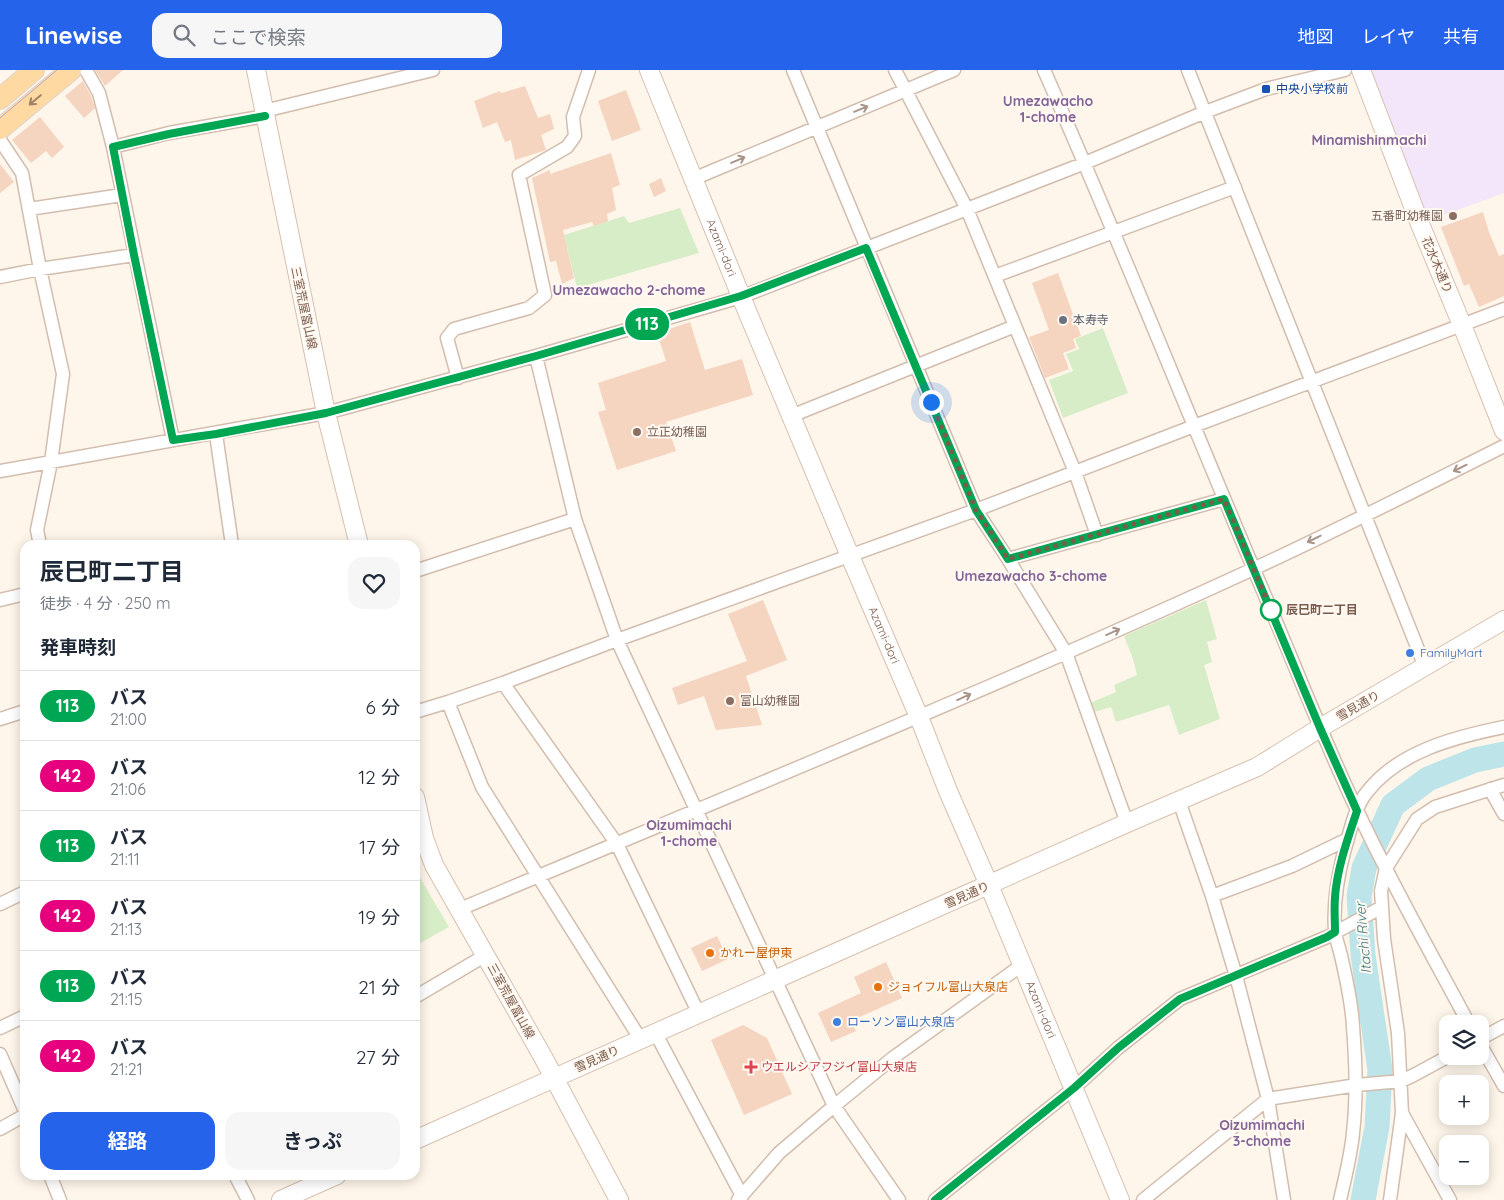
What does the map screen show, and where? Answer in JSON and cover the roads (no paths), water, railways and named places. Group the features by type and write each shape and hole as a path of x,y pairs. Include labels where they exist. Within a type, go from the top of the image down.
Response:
{"main road":[{"path":"0,99 34,70"},
{"path":"0,129 70,70"}],"street":[{"path":"86,70 99,93 113,147 173,440"},
{"name":"三室荒屋富山線","path":"256,70 326,413 358,540"},
{"path":"113,147 264,114 430,70"},
{"path":"458,378 447,338 454,329 529,308 545,295 519,174 567,147 575,136 573,116 589,70"},
{"name":"Azami-dori","path":"649,70 791,416 919,717 948,791 1120,1200"},
{"path":"793,70 976,510 1066,653 1127,824"},
{"path":"896,70 967,209 1075,472 1097,535"},
{"path":"693,179 954,70"},
{"path":"1044,70 1114,232 1320,728 1357,811 1464,1015"},
{"path":"1188,70 1425,667"},
{"path":"0,471 326,413 458,378 741,296 1085,163 1205,112 1266,89 1345,70"},
{"name":"花水木通り","path":"1361,70 1420,224 1504,431"},
{"path":"0,140 22,173 62,374 51,462 37,530 39,540"},
{"path":"994,276 1235,187"},
{"path":"29,209 122,195"},
{"path":"0,277 134,255"},
{"path":"420,710 503,683 976,510 1504,309"},
{"path":"791,416 1015,326"},
{"path":"536,356 575,518 617,640 834,1106 899,1200"},
{"path":"216,434 231,540"},
{"path":"460,909 919,717 1066,653 1253,569 1504,446"},
{"path":"1008,559 1224,499"},
{"path":"420,569 575,518"},
{"path":"0,600 20,595"},
{"name":"雪見通り","path":"420,1138 1257,767 1504,620"},
{"path":"503,683 617,844 699,1014"},
{"path":"448,702 482,787 539,876 648,1037 740,1198 778,1153 834,1106 894,1057 1022,965"},
{"path":"0,719 20,713"},
{"path":"1340,1200 1353,1135 1357,1085 1353,1026 1348,989 1335,932 1334,898 1338,873 1357,811 1366,793 1384,773 1399,762 1414,754 1471,734 1504,727"},
{"path":"1390,1200 1402,1113 1397,1081 1398,1033 1380,908 1386,868 1417,819 1435,807 1504,785"},
{"path":"1490,789 1504,814"},
{"path":"1179,802 1212,896 1236,976 1268,1099 1284,1200"},
{"name":"三室荒屋富山線","path":"420,820 424,838 434,865 554,1078 619,1200"},
{"path":"1212,896 1292,866 1348,839"},
{"path":"0,904 20,894"},
{"path":"935,1200 1074,1088 1118,1048 1180,999 1327,937 1380,908"},
{"path":"420,994 486,955"},
{"path":"0,1028 20,1018"},
{"path":"1489,1035 1504,1026"},
{"path":"0,1054 20,1100"},
{"path":"1489,1060 1504,1086"},
{"path":"1143,1200 1268,1099 1357,1085 1397,1081 1414,1075 1439,1061"},
{"path":"1402,1113 1450,1200"},
{"path":"0,1129 20,1118"},
{"path":"52,1180 60,1200"},
{"path":"238,1180 248,1200"},
{"path":"282,1200 326,1180"}],"waterway":[{"name":"Itachi River","path":"1363,1200 1377,1127 1380,1070 1363,955 1359,896 1364,868 1393,805 1428,779 1475,760 1504,754"}],"tram line":[{"path":"0,118 57,70"}],"place":[{"name":"中央小学校前","path":"1266,89"},
{"name":"五番町幼稚園","path":"1453,216"},
{"name":"本寿寺","path":"1063,320"},
{"name":"立正幼稚園","path":"637,432"},
{"name":"辰巳町二丁目","path":"1271,610"},
{"name":"FamilyMart","path":"1410,653"},
{"name":"富山幼稚園","path":"730,701"},
{"name":"かれー屋伊東","path":"710,953"},
{"name":"ジョイフル富山大泉店","path":"878,987"},
{"name":"ローソン富山大泉店","path":"837,1022"},
{"name":"ウエルシアフジイ富山大泉店","path":"751,1067"}],"district":[{"name":"Umezawacho 1-chome","path":"1048,110"},
{"name":"Minamishinmachi","path":"1369,140"},
{"name":"Umezawacho 2-chome","path":"629,290"},
{"name":"Umezawacho 3-chome","path":"1031,576"},
{"name":"Oizumimachi 1-chome","path":"689,834"},
{"name":"Oizumimachi 3-chome","path":"1262,1134"}]}
